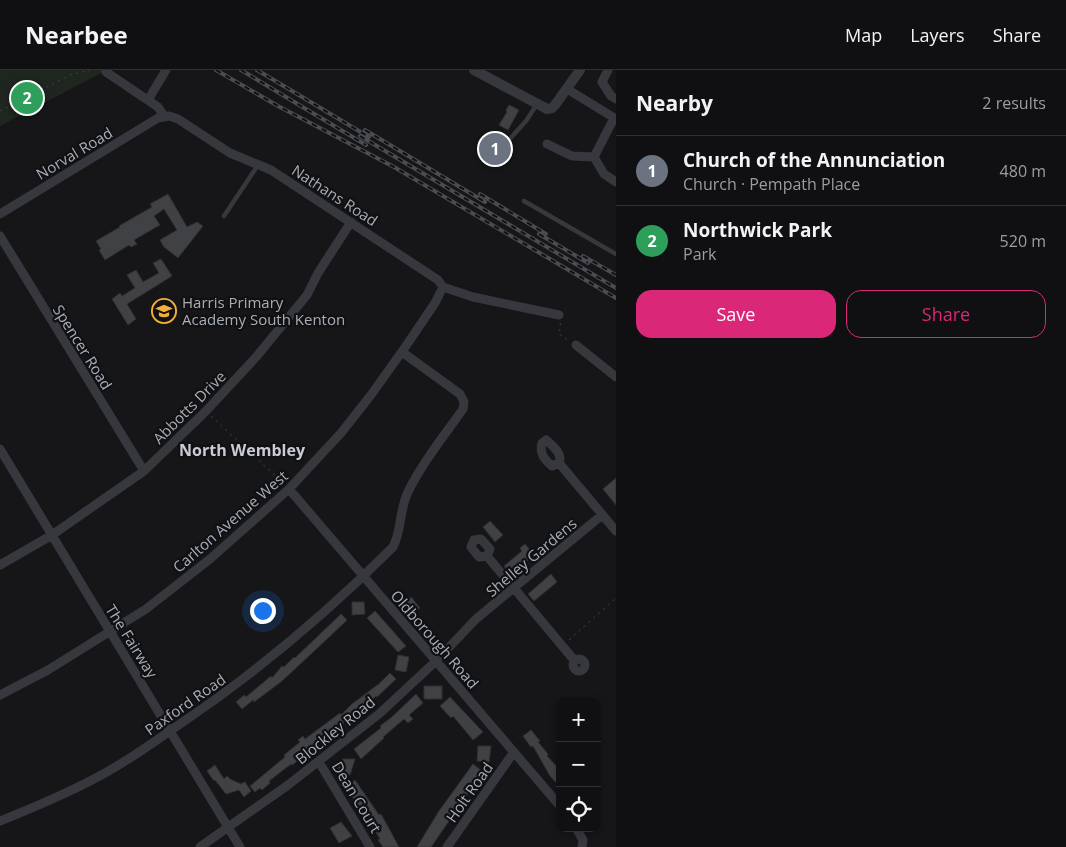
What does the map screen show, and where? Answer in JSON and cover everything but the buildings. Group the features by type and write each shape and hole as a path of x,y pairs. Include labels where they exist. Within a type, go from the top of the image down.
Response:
{"street":[{"path":"148,100 166,70"},
{"path":"474,70 547,109 552,108 580,70"},
{"path":"608,70 602,82 611,96 616,99"},
{"name":"Nathans Road","path":"106,72 158,107 164,116 174,117 230,153 271,170 438,280 443,287 473,297 559,316"},
{"path":"567,89 615,118 594,157"},
{"name":"Norval Road","path":"0,214 164,116"},
{"path":"547,144 572,156 594,157"},
{"path":"594,157 604,174 616,182"},
{"name":"Abbotts Drive","path":"0,565 52,535 144,471 206,411 257,356 307,295 318,273 351,222"},
{"name":"Spencer Road","path":"0,236 144,471"},
{"name":"Carlton Avenue West","path":"0,695 48,670 110,632 190,576 289,489 341,433 402,352 435,303 443,287"},
{"path":"576,345 616,377"},
{"name":"Paxford Road","path":"0,821 91,780 170,731 260,667 333,606 393,547 399,536 401,515 407,493 463,409 464,402 460,394 402,352"},
{"name":"The Fairway","path":"0,449 240,847"},
{"path":"558,463 616,531"},
{"name":"Oldborough Road","path":"289,489 556,801"},
{"name":"Shelley Gardens","path":"476,620 602,515"},
{"path":"487,556 574,660"},
{"name":"Blockley Road","path":"200,847 319,762 378,714 436,661 476,620"},
{"name":"Holt Road","path":"447,847 514,752"},
{"name":"Dean Court","path":"319,762 370,847"},
{"path":"578,832 583,840 582,847"}],"lane":[{"path":"506,143 526,121 537,104"},
{"path":"224,216 258,164"},
{"path":"524,201 616,254"}],"path":[{"path":"0,111 70,75 90,70"},
{"path":"561,325 558,333 576,345"},
{"path":"206,411 289,489"},
{"path":"562,646 616,598"}],"shaded area":[{"path":"0,70 107,70 0,126"}],"railway":[{"path":"216,70 278,106 394,167 616,298"},
{"path":"241,70 366,145"},
{"path":"257,70 369,137"},
{"path":"365,130 485,202"},
{"path":"360,136 616,288"},
{"path":"480,194 546,234"},
{"path":"539,234 588,263"},
{"path":"583,256 616,275"}],"place":[{"name":"Northwick Park","path":"27,98"},
{"name":"Church of the Annunciation","path":"495,149"},
{"name":"Harris Primary Academy South Kenton","path":"164,311"}],"district":[{"name":"North Wembley","path":"242,450"}]}
